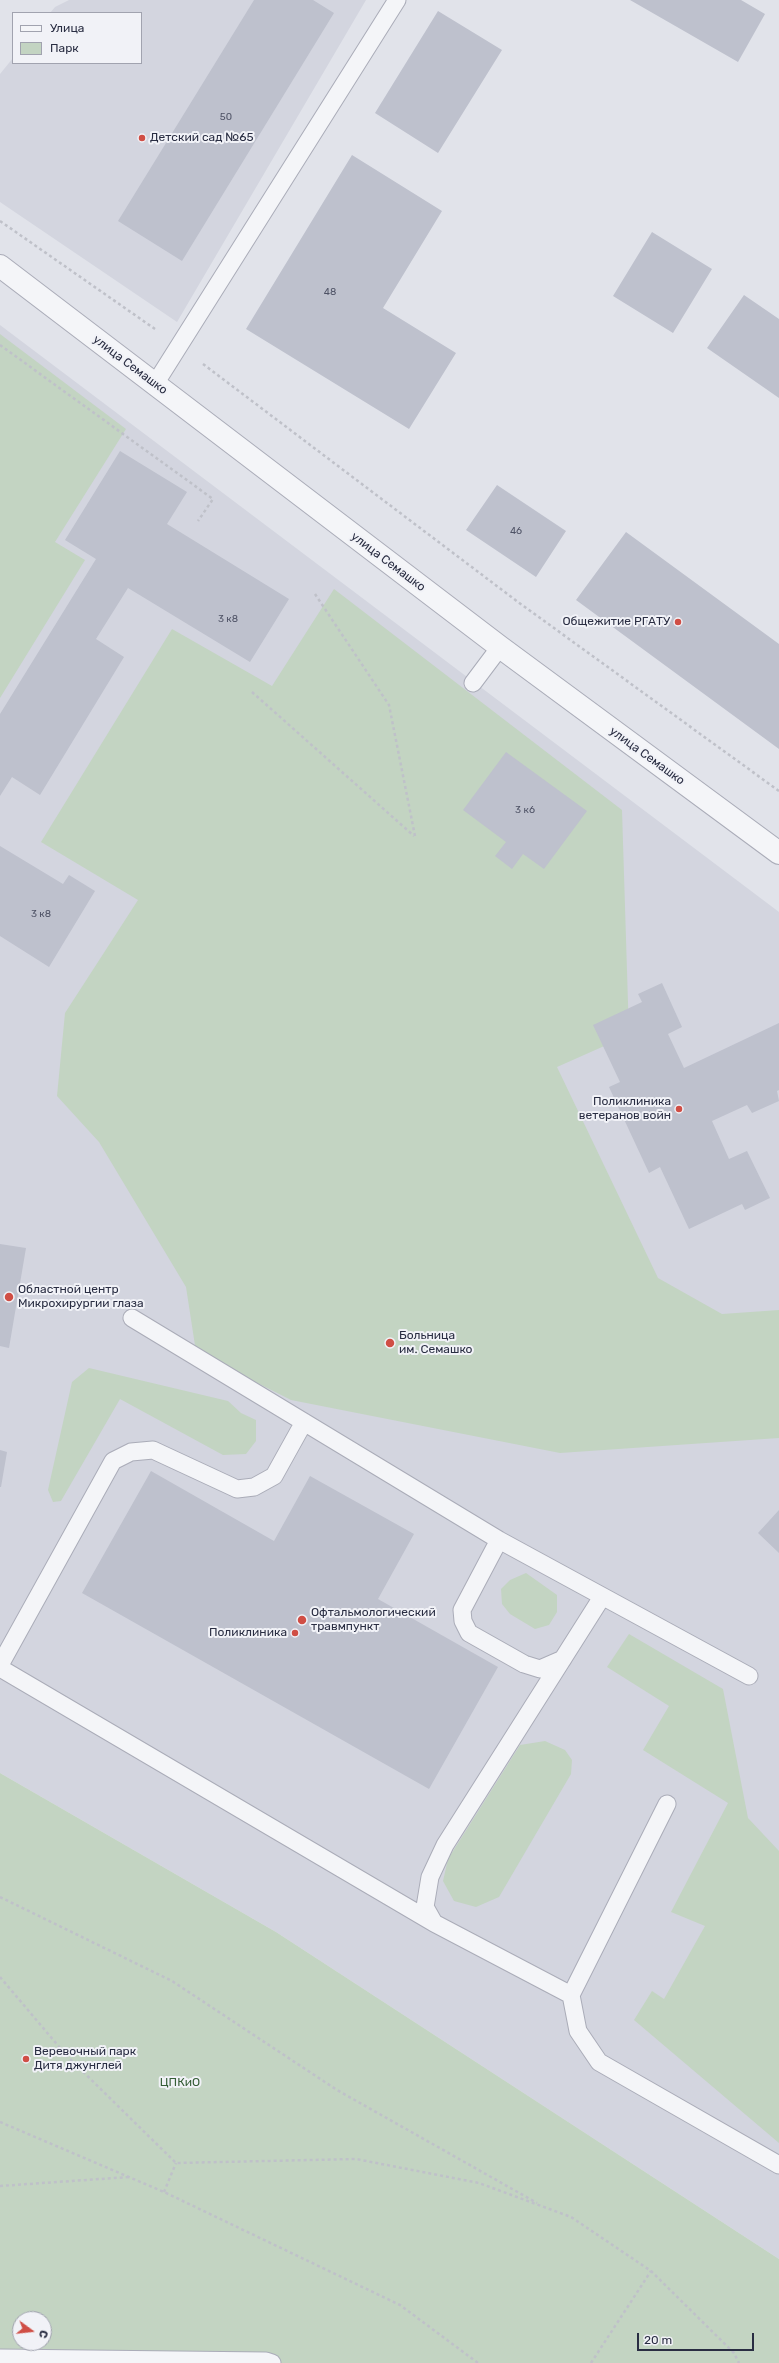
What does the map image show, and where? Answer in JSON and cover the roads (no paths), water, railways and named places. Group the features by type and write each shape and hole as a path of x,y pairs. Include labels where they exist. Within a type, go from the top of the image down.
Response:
{"street":[{"name":"улица Семашко","path":"0,266 500,647 779,853"}],"lane":[{"path":"155,384 397,0"},
{"path":"473,683 500,647"},
{"path":"132,1318 499,1540 750,1676"},
{"path":"304,1422 274,1476 254,1487 237,1489 153,1450 131,1452 113,1461 0,1666 434,1923 571,1995"},
{"path":"499,1540 462,1610 463,1621 469,1633 524,1664 540,1669 563,1659"},
{"path":"434,1923 425,1907 430,1877 445,1845 602,1597"},
{"path":"667,1804 571,1995 578,2031 599,2062 779,2166"},
{"path":"0,2358 266,2361 272,2363"}],"place":[{"name":"Детский сад №65","path":"142,138"},
{"name":"Общежитие РГАТУ","path":"678,622"},
{"name":"Поликлиника ветеранов войн","path":"679,1109"},
{"name":"Областной центр Микрохирургии глаза","path":"9,1297"},
{"name":"Больница им. Семашко","path":"390,1343"},
{"name":"Офтальмологический травмпункт","path":"302,1620"},
{"name":"Поликлиника","path":"295,1633"},
{"name":"Веревочный парк Дитя джунглей","path":"26,2059"}],"park label":[{"name":"ЦПКиО","path":"180,2083"}]}
